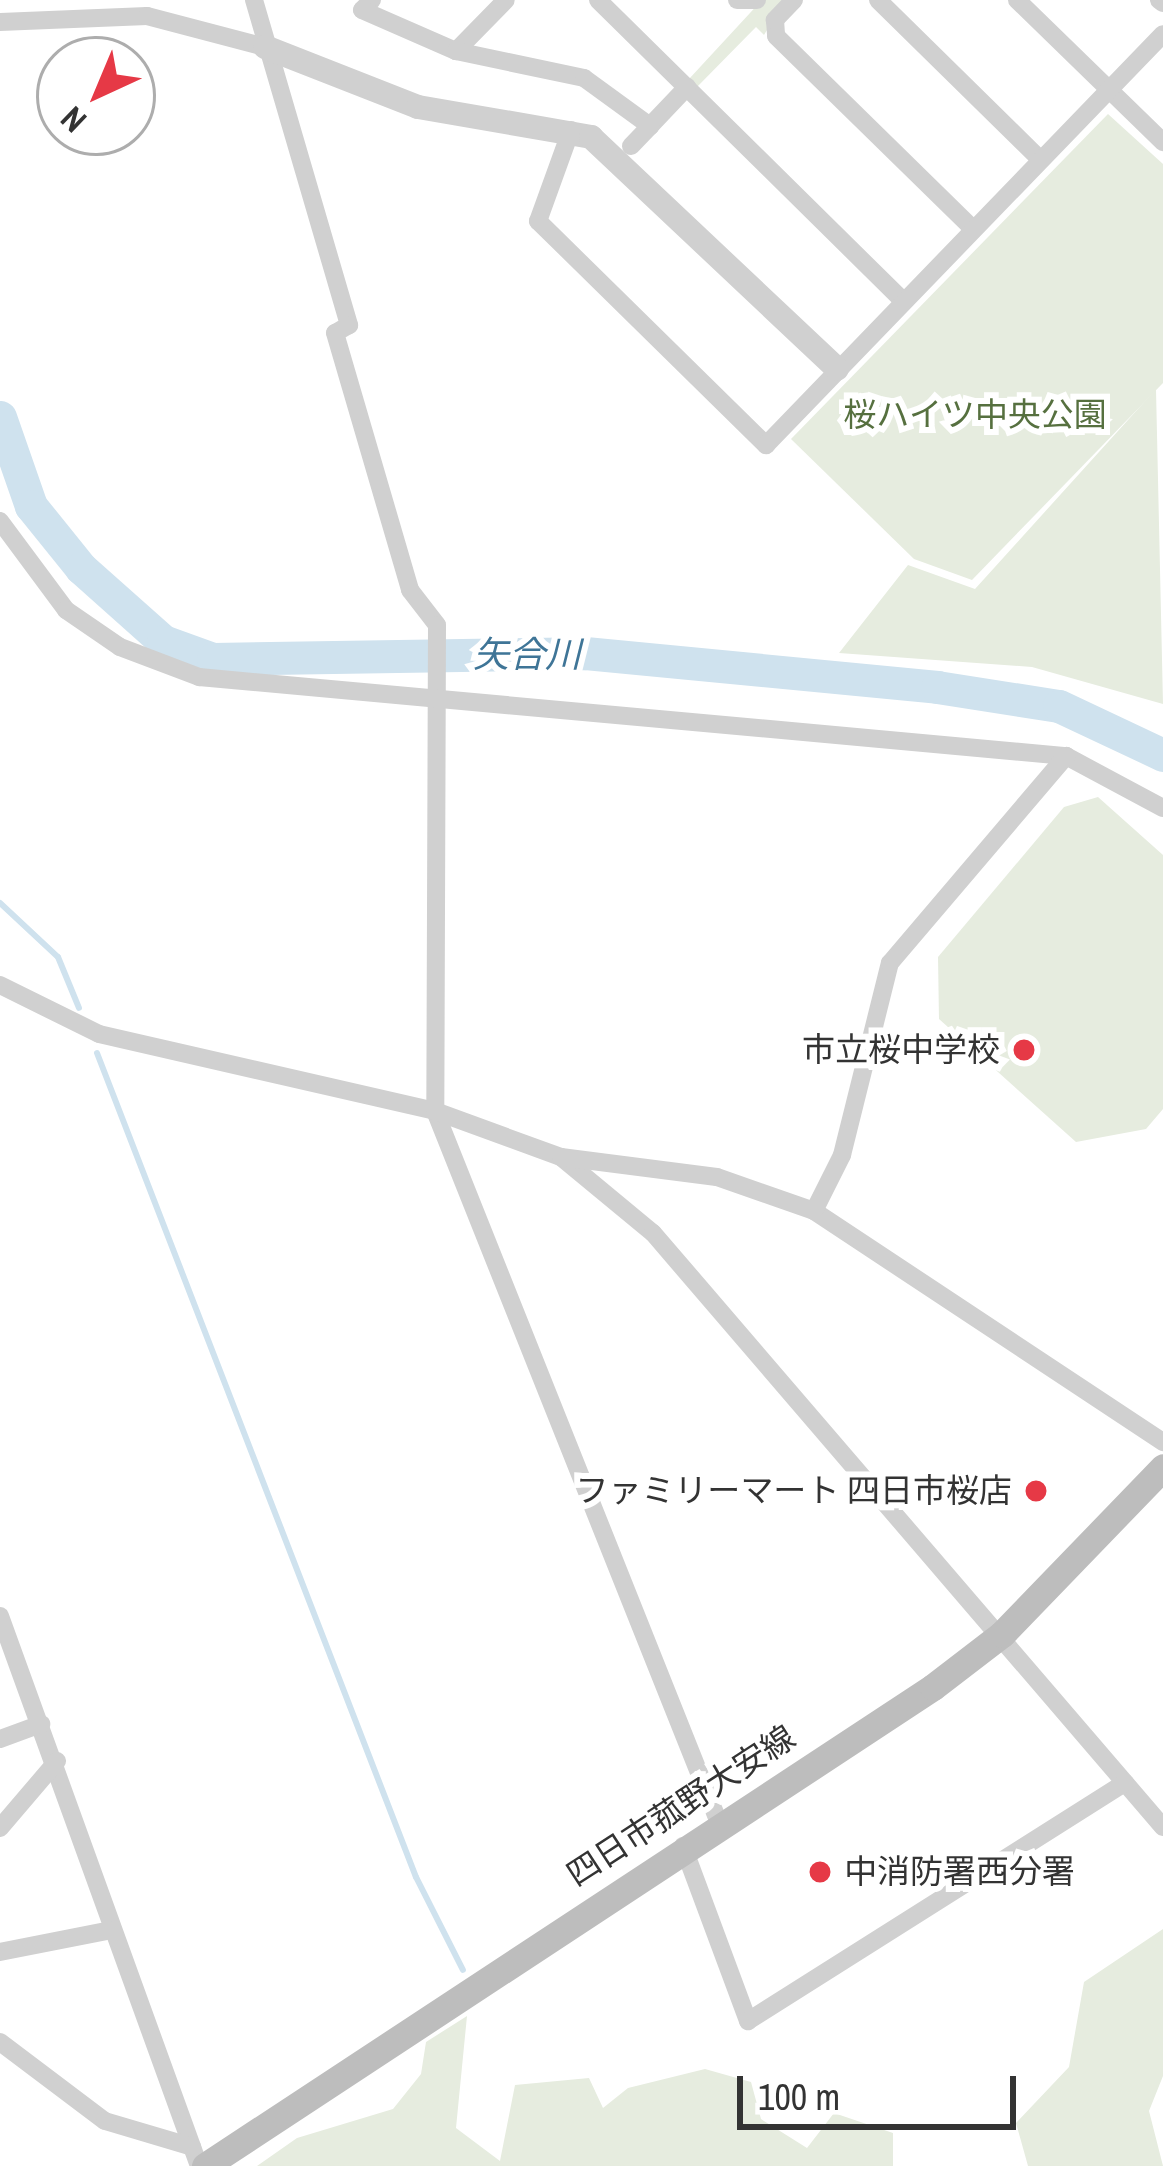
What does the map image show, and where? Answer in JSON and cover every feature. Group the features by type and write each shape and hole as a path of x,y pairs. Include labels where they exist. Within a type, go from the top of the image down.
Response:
{"main road":[{"name":"四日市菰野大安線","path":"199,2160 1002,1634 1163,1467"}],"street":[{"path":"254,0 349,325 335,333 410,590 437,625 435,1111 719,1823"},
{"path":"372,0 362,10 456,51 584,78 650,126"},
{"path":"456,51 506,0"},
{"path":"598,0 903,301"},
{"path":"737,0 757,0"},
{"path":"794,0 775,20 776,36 973,230"},
{"path":"878,0 1041,160"},
{"path":"1017,0 1163,142"},
{"path":"0,22 147,16 265,47 418,107 571,130 621,157 837,369"},
{"path":"571,130 538,221 766,445 1163,34"},
{"path":"631,146 687,87"},
{"path":"0,521 66,610 170,669 435,686 1066,755 1163,808"},
{"path":"814,1211 842,1155 890,963 1066,755"},
{"path":"0,985 127,1042 435,1111 561,1157 717,1178 814,1211 1163,1442"},
{"path":"561,1157 653,1233 1163,1827"},
{"path":"0,1616 57,1762 111,1930 199,2160"},
{"path":"0,1738 41,1724"},
{"path":"0,1828 57,1762"},
{"path":"683,1846 748,2021 1124,1783"},
{"path":"0,1952 111,1930"},
{"path":"0,2042 105,2121 199,2160"}],"green space":[{"path":"762,0 785,0 764,35 756,27 697,87 689,79"},
{"name":"桜ハイツ中央公園","path":"1108,114 1163,164 1163,383 972,580 914,559 791,439"},
{"path":"1156,389 1163,704 1032,667 839,653 908,565 975,589"},
{"path":"1098,797 1163,855 1163,1109 1146,1129 1076,1142 939,1019 938,957 1064,807"},
{"path":"1163,1929 1163,2076 1149,2111 1163,2166 1028,2166 1016,2123 1069,2067 1084,1982"},
{"path":"467,2016 456,2128 500,2161 515,2085 589,2078 603,2108 628,2088 705,2069 751,2082 761,2119 807,2148 834,2113 893,2133 893,2166 257,2166 297,2138 393,2109 421,2074 426,2042"}],"waterway":[{"name":"矢合川","path":"0,417 31,506 81,568 163,641 213,659 585,653 937,687 1059,706 1163,755"},
{"path":"0,903 58,957 79,1008"},
{"path":"97,1053 416,1877 463,1970"}],"place":[{"name":"市立桜中学校","path":"1024,1050"},
{"name":"ファミリーマート 四日市桜店","path":"1036,1491"},
{"name":"中消防署西分署","path":"820,1872"}]}
